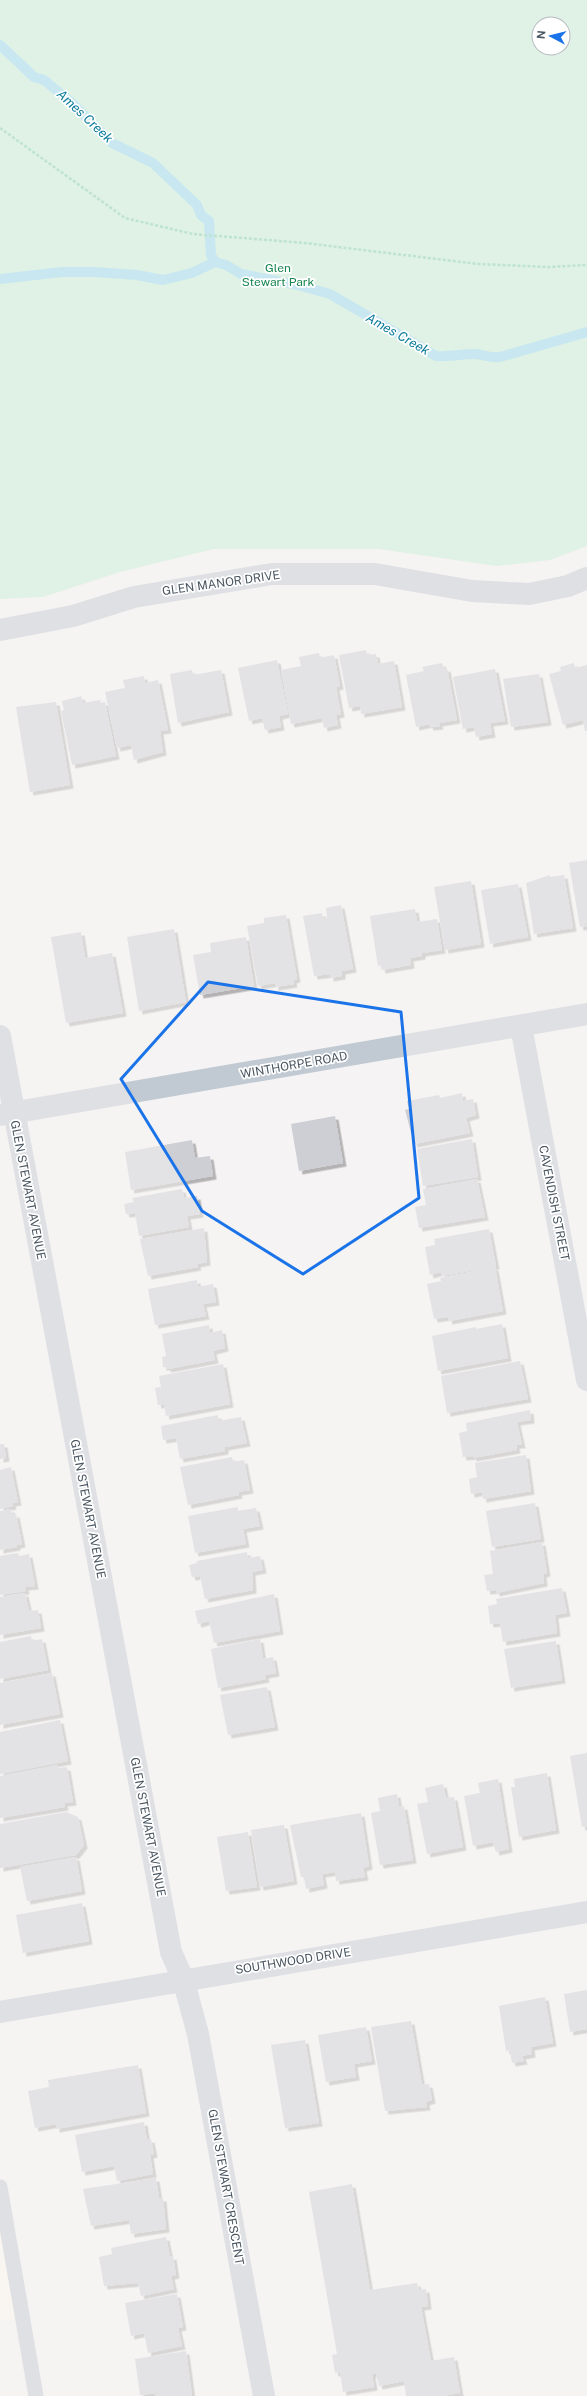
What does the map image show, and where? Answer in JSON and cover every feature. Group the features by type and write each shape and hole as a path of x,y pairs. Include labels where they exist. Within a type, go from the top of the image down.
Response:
{"street":[{"name":"GLEN MANOR DRIVE","path":"0,630 73,616 134,597 272,574 375,574 472,591 529,594 568,586 587,578"},
{"name":"WINTHORPE ROAD","path":"7,1114 587,1014"},
{"name":"CAVENDISH STREET","path":"521,1026 587,1380"},
{"name":"GLEN STEWART AVENUE","path":"0,1036 7,1114 171,1952 183,1979"},
{"name":"SOUTHWOOD DRIVE","path":"0,2012 183,1979 587,1912"},
{"name":"GLEN STEWART CRESCENT","path":"183,1979 198,2034 264,2396"}],"lane":[{"path":"0,2186 36,2396"}],"path":[{"path":"0,128 125,218 203,235 305,243 478,264 549,267 587,265"}],"highlighted area":[{"path":"208,982 401,1012 419,1198 303,1274 202,1211 121,1079"}],"shaded area":[{"path":"0,2173 22,2318 0,2321"}],"green space":[{"name":"Glen Stewart Park","path":"0,0 587,0 587,546 550,560 496,566 379,549 214,549 120,572 43,597 0,599"}],"building":[{"path":"366,650 367,655 376,654 378,664 394,661 402,707 361,714 360,706 349,708 339,655"},
{"path":"319,653 320,658 334,655 340,686 336,687 341,714 336,715 338,725 324,728 322,718 291,724 281,670 301,666 299,657"},
{"path":"277,660 288,714 279,716 281,727 265,730 262,718 249,721 238,668"},
{"path":"442,663 444,669 447,668 457,720 439,723 440,726 430,727 429,724 416,727 406,675 424,671 422,667"},
{"path":"574,663 575,668 587,665 587,731 585,731 583,720 563,725 549,674 561,671 560,667"},
{"path":"495,669 505,721 490,723 492,734 476,737 474,727 463,729 453,677"},
{"path":"192,670 193,675 221,670 229,712 178,723 170,674"},
{"path":"539,674 548,722 511,727 503,679"},
{"path":"144,676 145,683 158,680 168,730 160,731 163,752 134,760 131,745 117,748 105,692 125,688 123,680"},
{"path":"81,696 83,703 100,700 101,703 105,702 116,756 72,765 61,711 64,710 62,701"},
{"path":"56,702 70,785 30,792 16,707"},
{"path":"587,860 587,926 580,927 569,863"},
{"path":"550,875 550,877 564,875 573,928 534,934 526,883"},
{"path":"471,881 481,944 445,950 434,887"},
{"path":"518,884 528,937 490,944 481,890"},
{"path":"341,905 353,969 342,971 342,976 330,978 330,974 314,976 303,916 322,913 323,919 327,918 326,908"},
{"path":"415,909 417,922 437,919 442,950 422,953 422,956 410,958 411,965 382,970 381,965 378,966 370,916"},
{"path":"286,915 297,979 293,980 294,984 275,987 275,983 258,986 247,926 264,923 264,918"},
{"path":"174,929 186,1002 139,1011 127,937"},
{"path":"81,932 85,958 112,953 123,1013 66,1023 51,937"},
{"path":"246,937 254,986 200,995 193,955 211,952 210,943"},
{"path":"462,1093 463,1101 473,1099 476,1115 466,1118 470,1133 414,1144 405,1110 409,1109 407,1101 439,1095 440,1098"},
{"path":"335,1116 343,1163 299,1171 291,1124"},
{"path":"472,1139 478,1177 423,1186 417,1149"},
{"path":"192,1140 195,1158 210,1156 213,1176 131,1190 125,1152"},
{"path":"477,1179 485,1217 419,1228 415,1207 426,1205 423,1189"},
{"path":"182,1189 184,1198 197,1196 200,1214 187,1216 189,1227 139,1236 135,1213 126,1214 124,1204 134,1202 132,1198"},
{"path":"204,1228 207,1262 197,1264 198,1267 148,1276 140,1239"},
{"path":"489,1229 496,1266 442,1276 441,1272 430,1275 425,1247 435,1245 434,1239"},
{"path":"495,1267 503,1311 449,1321 448,1317 434,1319 427,1284 441,1281 440,1278"},
{"path":"197,1280 198,1287 213,1284 216,1302 203,1304 206,1316 155,1325 148,1289"},
{"path":"502,1324 508,1358 438,1371 432,1336 476,1327 476,1329"},
{"path":"209,1325 210,1333 222,1330 225,1348 213,1351 215,1360 168,1369 167,1367 163,1367 162,1357 166,1356 162,1334"},
{"path":"520,1361 528,1399 447,1413 441,1376"},
{"path":"223,1364 230,1404 166,1416 164,1404 158,1405 155,1388 161,1387 159,1376"},
{"path":"530,1410 531,1420 517,1422 522,1445 516,1445 517,1450 473,1458 473,1456 463,1457 459,1433 467,1431 466,1423"},
{"path":"218,1415 218,1421 241,1417 247,1443 225,1447 225,1451 180,1459 176,1438 163,1440 161,1426"},
{"path":"0,1444 4,1444 6,1458 0,1459"},
{"path":"526,1455 531,1491 483,1499 482,1492 471,1494 469,1479 477,1477 475,1463"},
{"path":"232,1457 233,1462 244,1460 250,1490 238,1492 239,1495 188,1505 180,1467"},
{"path":"11,1467 18,1502 12,1503 13,1506 0,1509 0,1470"},
{"path":"535,1503 541,1539 492,1547 486,1511"},
{"path":"238,1507 238,1511 256,1508 260,1526 243,1529 246,1544 195,1553 188,1516"},
{"path":"11,1509 12,1515 16,1514 22,1544 17,1545 17,1547 0,1550 0,1511"},
{"path":"542,1542 547,1573 543,1574 544,1583 496,1593 496,1590 487,1591 484,1575 493,1574 490,1551"},
{"path":"247,1552 248,1558 260,1556 263,1570 252,1572 253,1590 205,1599 200,1576 192,1577 189,1565 197,1563 197,1561"},
{"path":"18,1553 19,1556 29,1554 35,1586 25,1587 26,1591 0,1595 0,1556"},
{"path":"562,1588 567,1613 555,1615 557,1633 503,1642 500,1623 490,1624 488,1606 497,1604 496,1599"},
{"path":"25,1593 29,1611 38,1610 41,1628 0,1635 0,1597"},
{"path":"274,1594 280,1631 214,1643 209,1621 198,1624 195,1611"},
{"path":"31,1636 32,1641 42,1639 48,1670 0,1679 0,1642"},
{"path":"260,1639 263,1659 273,1657 276,1673 265,1675 266,1679 218,1688 211,1649"},
{"path":"556,1641 562,1680 511,1688 504,1649"},
{"path":"52,1673 60,1714 0,1725 0,1683"},
{"path":"267,1687 275,1727 228,1735 220,1695"},
{"path":"60,1720 68,1761 0,1774 0,1732"},
{"path":"587,1753 587,1826 582,1827 570,1756"},
{"path":"58,1765 58,1768 67,1767 73,1802 64,1803 65,1807 0,1818 0,1776"},
{"path":"547,1773 556,1830 519,1837 511,1787 515,1787 514,1779"},
{"path":"498,1779 509,1849 496,1852 493,1842 473,1846 464,1796 480,1793 478,1783"},
{"path":"443,1784 446,1798 454,1797 463,1847 427,1854 417,1804 428,1802 425,1788"},
{"path":"397,1794 399,1807 404,1806 413,1860 380,1865 371,1813 380,1811 378,1798"},
{"path":"66,1812 78,1817 84,1845 76,1855 0,1868 0,1824"},
{"path":"361,1813 369,1866 363,1868 365,1877 336,1881 335,1872 322,1874 324,1885 306,1889 304,1877 301,1877 290,1825"},
{"path":"284,1825 294,1881 260,1887 251,1830"},
{"path":"248,1832 257,1887 226,1891 217,1837"},
{"path":"76,1857 82,1891 27,1901 20,1867"},
{"path":"82,1903 89,1941 23,1953 16,1915"},
{"path":"587,1990 587,2029 570,2032 564,1994"},
{"path":"545,1997 553,2043 531,2047 532,2054 522,2056 524,2061 512,2063 510,2050 506,2051 499,2006"},
{"path":"411,2021 422,2085 429,2084 432,2100 426,2102 427,2107 385,2111 371,2027"},
{"path":"366,2027 372,2061 354,2064 356,2077 326,2082 318,2035"},
{"path":"305,2040 319,2123 285,2128 271,2045"},
{"path":"138,2065 146,2113 56,2129 56,2124 35,2128 28,2091 49,2087 48,2080"},
{"path":"144,2122 147,2140 151,2139 154,2154 150,2155 153,2174 117,2181 114,2166 82,2172 75,2135"},
{"path":"156,2178 159,2198 163,2198 166,2229 131,2234 129,2220 91,2226 83,2189"},
{"path":"352,2184 370,2290 417,2283 419,2290 426,2289 428,2306 421,2307 431,2361 454,2357 460,2393 441,2396 406,2396 404,2381 379,2386 376,2374 372,2374 374,2387 343,2392 340,2372 335,2373 332,2355 337,2354 309,2192"},
{"path":"166,2237 170,2257 173,2256 176,2275 171,2276 174,2289 141,2296 138,2283 104,2286 99,2257 112,2254 111,2248"},
{"path":"177,2294 183,2327 178,2328 182,2346 148,2353 144,2333 131,2336 125,2303"},
{"path":"186,2351 192,2396 156,2396 155,2393 140,2395 135,2359"}],"waterway":[{"name":"Ames Creek","path":"0,45 34,77 44,80 72,103 112,143 153,163 197,205 201,215 209,221 211,255 215,262"},
{"name":"Ames Creek","path":"0,279 62,272 94,272 137,275 163,280 192,273 215,262 226,265 241,274 298,285 330,294 436,356 475,354 500,357 587,332"}]}
